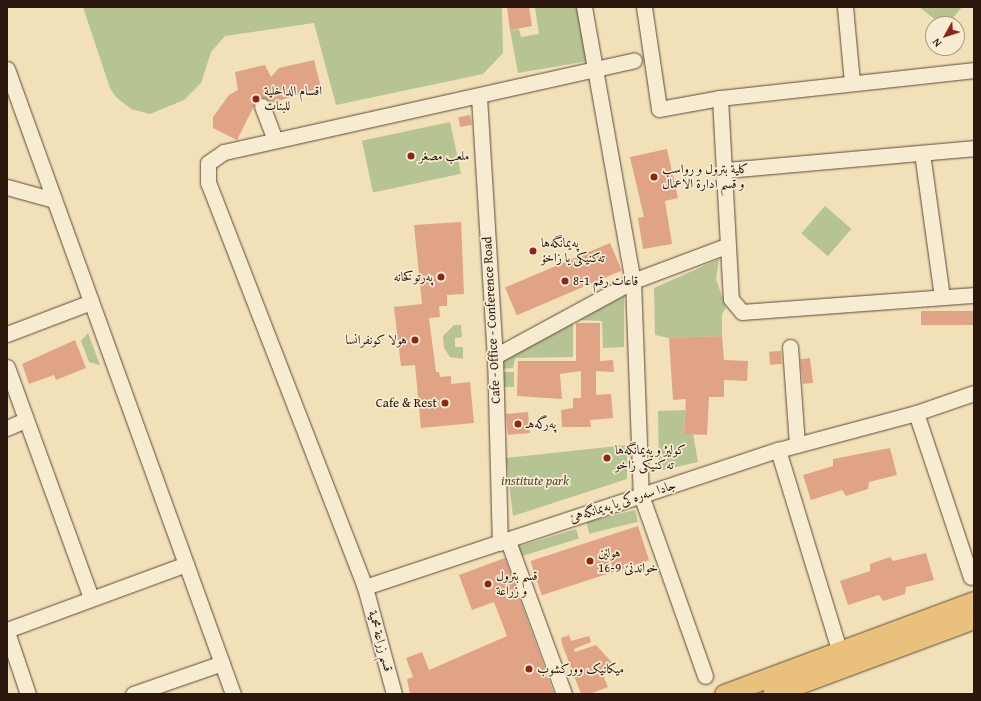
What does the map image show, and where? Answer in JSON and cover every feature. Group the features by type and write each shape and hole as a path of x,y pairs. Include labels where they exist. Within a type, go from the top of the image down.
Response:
{"main road":[{"path":"724,694 974,601"},
{"path":"772,694 974,619"}],"street":[{"path":"584,7 633,281 641,495 705,676"},
{"path":"644,7 659,109 720,98 852,82 974,70"},
{"path":"845,7 852,82"},
{"name":"قسم زراعة محمية","path":"394,694 365,587 206,177 208,163 218,154 275,140 479,97 634,60"},
{"path":"7,69 233,694"},
{"name":"Cafe - Office - Conference Road","path":"479,97 495,356 504,542 564,694"},
{"path":"720,98 725,170 726,246 731,299 742,312 974,295"},
{"path":"262,106 275,140"},
{"path":"725,170 974,148"},
{"path":"922,153 942,297"},
{"path":"7,187 54,200"},
{"path":"495,356 633,281 726,246"},
{"path":"7,334 91,302"},
{"path":"790,347 797,445"},
{"path":"7,367 91,598"},
{"name":"جادا سه‌ره‌كى يا په‌يمانگه‌هێ","path":"365,587 778,450 916,413 974,393"},
{"path":"916,413 971,577"},
{"path":"7,428 25,420"},
{"path":"778,450 839,650"},
{"path":"28,694 7,631 91,598 186,564"},
{"path":"133,694 222,663"}],"green space":[{"path":"83,7 502,7 503,53 483,74 336,105 314,23 225,36 211,52 201,83 184,100 150,114 131,109 116,97 110,88"},
{"path":"535,7 578,7 588,61 518,73 510,30 519,29 521,37 539,34"},
{"path":"919,7 962,7 955,16 931,16"},
{"name":"ملعب مصغر","path":"450,122 461,174 373,193 362,141"},
{"path":"825,206 851,229 828,256 801,233"},
{"path":"719,259 716,279 726,308 722,314 722,336 669,338 655,335 654,288"},
{"path":"624,296 624,347 603,348 602,321 579,320"},
{"path":"573,322 573,357 515,358 513,368 500,369 500,357"},
{"path":"454,325 461,325 462,337 455,338 455,347 463,347 463,359 450,357 444,348 443,336"},
{"path":"88,333 100,365 89,362 81,341"},
{"path":"501,372 514,372 514,387 503,387"},
{"path":"685,410 684,434 693,434 698,462 663,470 659,466 658,411"},
{"name":"institute park","path":"627,445 627,479 513,516 506,458"},
{"path":"635,510 638,522 589,534 586,522"},
{"path":"576,529 579,539 521,556 518,547"}],"building":[{"path":"507,7 529,7 532,26 510,30"},
{"name":"اقسام الداخلیة للبنات","path":"314,60 321,88 271,103 267,99 258,98 237,140 213,128 213,117 229,95 238,90 235,72 265,65 271,77 279,68"},
{"path":"470,115 472,125 460,127 458,117"},
{"name":"كلية بترول و رواسب و قسم ادارة الاعمال","path":"667,149 678,198 665,201 672,244 643,249 638,218 644,217 630,157"},
{"path":"461,222 464,294 447,295 447,306 439,306 440,317 429,318 436,372 439,372 440,377 451,376 451,384 470,382 474,423 421,428 415,365 401,366 394,307 422,304 414,225"},
{"name":"قاعات رقم 1-8","path":"610,243 622,271 517,315 505,288"},
{"path":"921,311 974,311 974,325 921,325"},
{"path":"576,323 600,323 600,361 613,360 614,372 596,371 596,395 611,394 613,418 590,420 591,427 562,427 561,410 573,408 573,398 581,398 581,371 560,374 562,399 517,396 518,361 576,361"},
{"path":"722,336 724,360 748,361 747,381 724,380 724,397 709,397 707,435 684,434 686,399 673,400 669,338"},
{"path":"75,340 86,368 56,380 54,375 29,384 22,364"},
{"path":"781,351 782,364 770,365 769,352"},
{"path":"810,358 813,383 803,384 800,359"},
{"name":"په‌رگه‌هـ","path":"528,412 530,433 508,435 506,414"},
{"path":"890,448 897,475 869,482 868,489 846,496 842,490 811,500 803,475 833,466 833,459"},
{"name":"هولێن خواندنێ 9-16","path":"638,526 649,560 542,595 531,561"},
{"path":"926,553 934,580 906,587 905,594 883,601 879,595 848,605 840,581 870,571 870,564 890,557 893,561"},
{"path":"505,558 554,694 410,694 407,679 413,677 406,658 422,652 429,670 507,636 494,602 472,610 459,575"},
{"path":"569,635 571,641 589,636 591,642 574,649 575,652 596,645 615,666 601,671 608,687 590,694 581,694 562,644 561,638"}],"place":[{"name":"اقسام الداخلیة للبنات","path":"256,99"},
{"name":"ملعب مصغر","path":"411,156"},
{"name":"كلية بترول و رواسب و قسم ادارة الاعمال","path":"654,177"},
{"name":"پەیمانگەها تەکنیکی یا زاخۆ","path":"533,251"},
{"name":"په‌رتوكخانه‌","path":"441,277"},
{"name":"قاعات رقم 1-8","path":"565,281"},
{"name":"هولا كونفرانسا","path":"415,340"},
{"name":"Cafe & Rest","path":"445,403"},
{"name":"په‌رگه‌هـ","path":"518,424"},
{"name":"كوليژ و په‌يمانگه‌ها ته‌كنيكى زاخو","path":"607,458"},
{"name":"هولێن خواندنێ 9-16","path":"590,561"},
{"name":"قسم بترول و زراعة","path":"488,584"},
{"name":"میکانیک وورکشوب","path":"529,669"}]}
